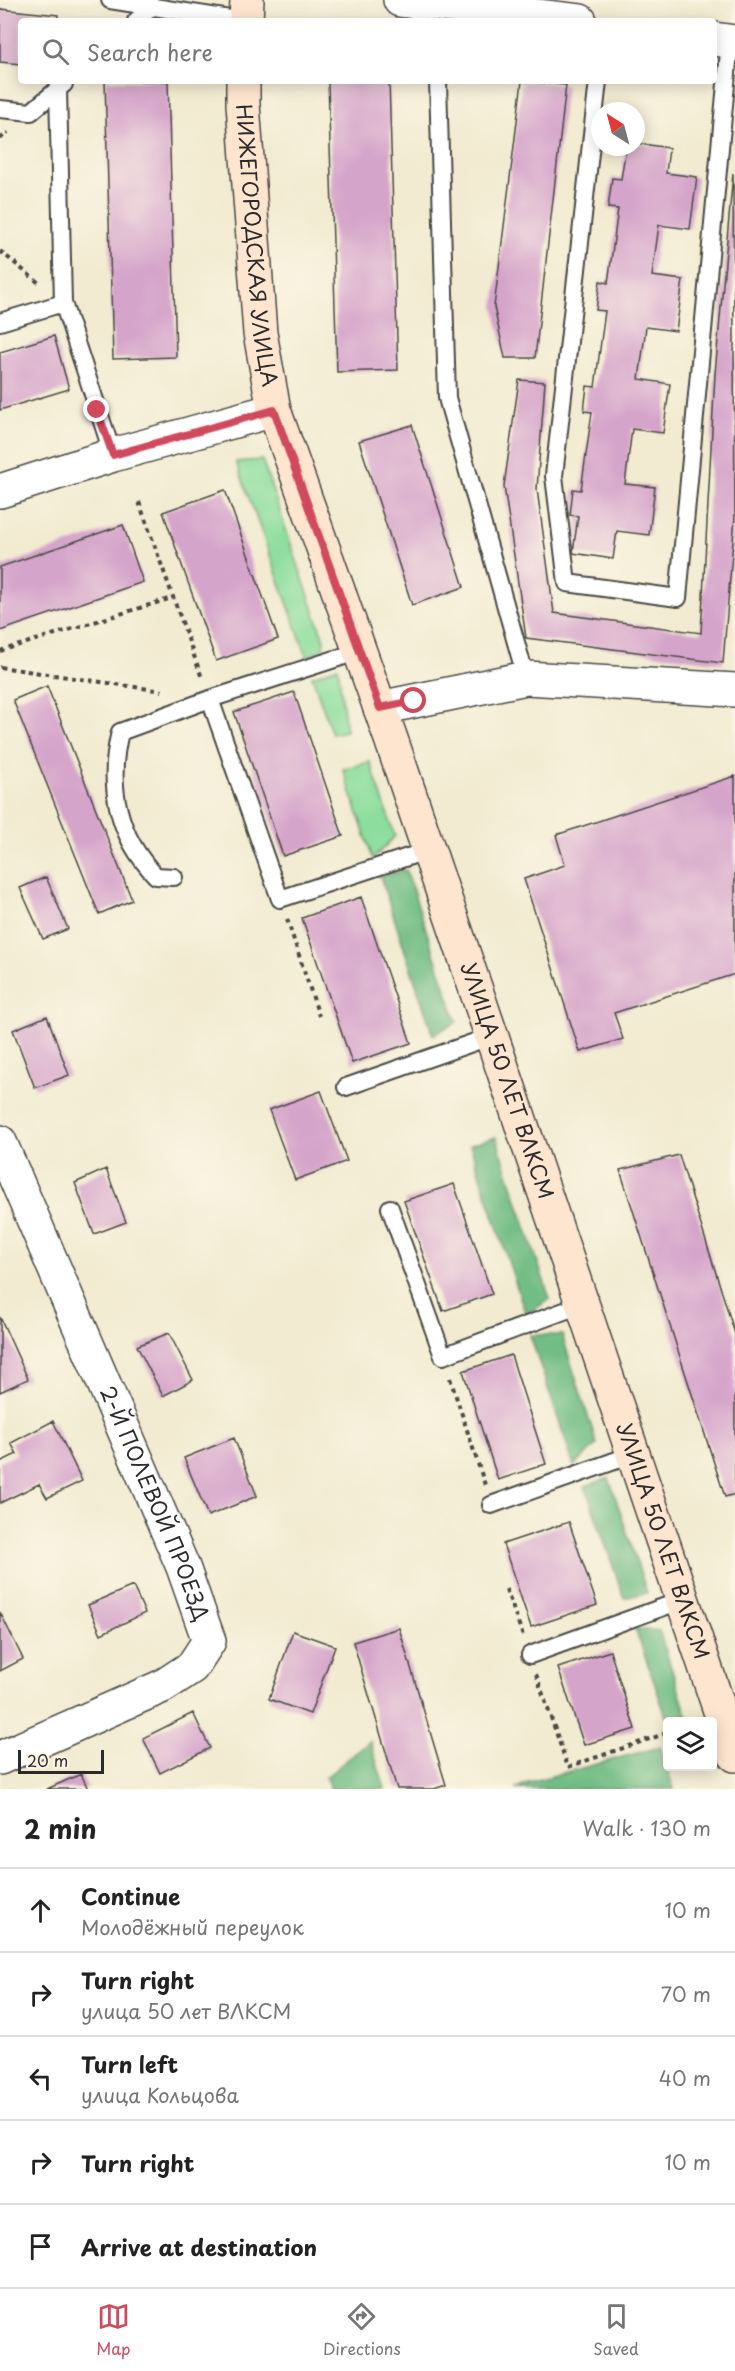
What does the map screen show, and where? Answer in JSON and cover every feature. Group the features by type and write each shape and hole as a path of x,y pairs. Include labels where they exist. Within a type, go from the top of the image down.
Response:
{"street":[{"path":"244,18 247,0"},
{"path":"400,0 436,13 523,7 568,18"},
{"name":"НИЖЕГОРОДСКАЯ УЛИЦА","path":"243,84 260,333 274,410"},
{"path":"0,491 113,455 274,410"},
{"name":"УЛИЦА 50 ЛЕТ ВЛКСМ","path":"274,410 429,850 735,1755"},
{"path":"380,708 525,678 735,690"},
{"name":"2-Й ПОЛЕВОЙ ПРОЕЗД","path":"0,1142 183,1567 209,1641 192,1667 164,1686 0,1758"}],"lane":[{"path":"110,0 226,18"},
{"path":"139,18 153,6"},
{"path":"598,84 554,476 567,583 678,598 726,41"},
{"path":"438,84 447,398 525,678"},
{"path":"0,109 31,112 62,85"},
{"path":"62,85 63,303 113,455"},
{"path":"0,322 63,303"},
{"path":"174,877 156,876 137,857 115,792 113,762 120,732 210,699 360,651"},
{"path":"210,699 280,899 429,850"},
{"path":"346,1087 492,1036"},
{"path":"390,1208 443,1356 583,1304"},
{"path":"491,1505 634,1454"},
{"path":"530,1655 683,1600"}],"path":[{"path":"0,251 63,303"},
{"path":"139,502 210,699"},
{"path":"0,651 172,598"},
{"path":"0,667 163,692"},
{"path":"280,899 319,1016"},
{"path":"443,1356 491,1505"},
{"path":"506,1589 568,1767 663,1734"}],"green space":[{"path":"262,460 324,640 323,650 307,657 236,462"},
{"path":"338,667 346,731 332,734 312,676"},
{"path":"370,762 395,836 373,859 343,769"},
{"path":"406,870 457,1022 433,1035 380,876"},
{"path":"496,1137 550,1299 526,1315 470,1145"},
{"path":"530,1335 562,1335 597,1444 574,1466"},
{"path":"609,1478 647,1593 624,1598 585,1486"},
{"path":"635,1628 659,1631 688,1717 666,1717"},
{"path":"370,1741 385,1789 330,1789 326,1777"},
{"path":"660,1747 663,1756 663,1771 668,1771 674,1789 515,1789 530,1782"}],"building":[{"path":"0,9 58,15 58,18 18,18 18,64 0,62"},
{"path":"105,84 168,84 176,357 113,359"},
{"path":"328,84 389,84 398,370 337,372"},
{"path":"522,84 566,85 535,358 505,358 494,307"},
{"path":"645,144 669,148 666,173 697,177 690,229 659,225 652,276 683,280 676,331 646,327 639,379 670,384 663,433 632,429 625,484 655,487 649,535 617,531 613,559 573,553 578,516 570,515 573,489 581,490 592,412 584,411 587,386 595,387 605,311 596,310 600,281 608,283 618,209 608,208 612,178 621,179 625,156 645,156"},
{"path":"733,173 735,516 723,663 526,638 504,486 519,380 545,382 537,489 554,613 701,633 715,374"},
{"path":"54,336 69,389 0,410 0,352"},
{"path":"412,425 464,587 412,605 359,441"},
{"path":"225,490 278,639 216,661 163,512"},
{"path":"123,525 143,582 0,631 0,567"},
{"path":"47,686 132,900 99,914 13,700"},
{"path":"294,692 343,836 283,856 234,712"},
{"path":"735,776 735,974 614,1013 623,1039 580,1052 524,879 565,865 556,835"},
{"path":"46,877 68,929 43,939 20,888"},
{"path":"361,897 411,1043 352,1063 302,918"},
{"path":"47,1016 69,1075 35,1088 13,1030"},
{"path":"321,1091 347,1161 295,1180 269,1110"},
{"path":"679,1155 735,1334 735,1494 725,1497 620,1170"},
{"path":"106,1169 126,1222 94,1234 75,1183"},
{"path":"454,1184 492,1294 443,1311 404,1201"},
{"path":"0,1317 28,1379 0,1392"},
{"path":"169,1333 193,1380 163,1396 137,1346"},
{"path":"511,1355 546,1464 498,1480 463,1371"},
{"path":"53,1421 82,1481 47,1498 39,1484 0,1503 0,1462 17,1454 11,1443"},
{"path":"234,1438 257,1496 208,1516 184,1458"},
{"path":"569,1522 597,1605 531,1627 503,1544"},
{"path":"133,1586 145,1613 101,1634 88,1605"},
{"path":"0,1612 23,1659 0,1671"},
{"path":"399,1628 446,1785 434,1789 397,1789 353,1642"},
{"path":"293,1631 335,1646 310,1714 269,1699"},
{"path":"610,1651 635,1729 584,1745 558,1668"},
{"path":"193,1713 210,1748 160,1773 143,1738"},
{"path":"81,1774 88,1789 47,1789"}],"route":[{"path":"97,410 113,455 274,410 380,708 414,701"}]}
